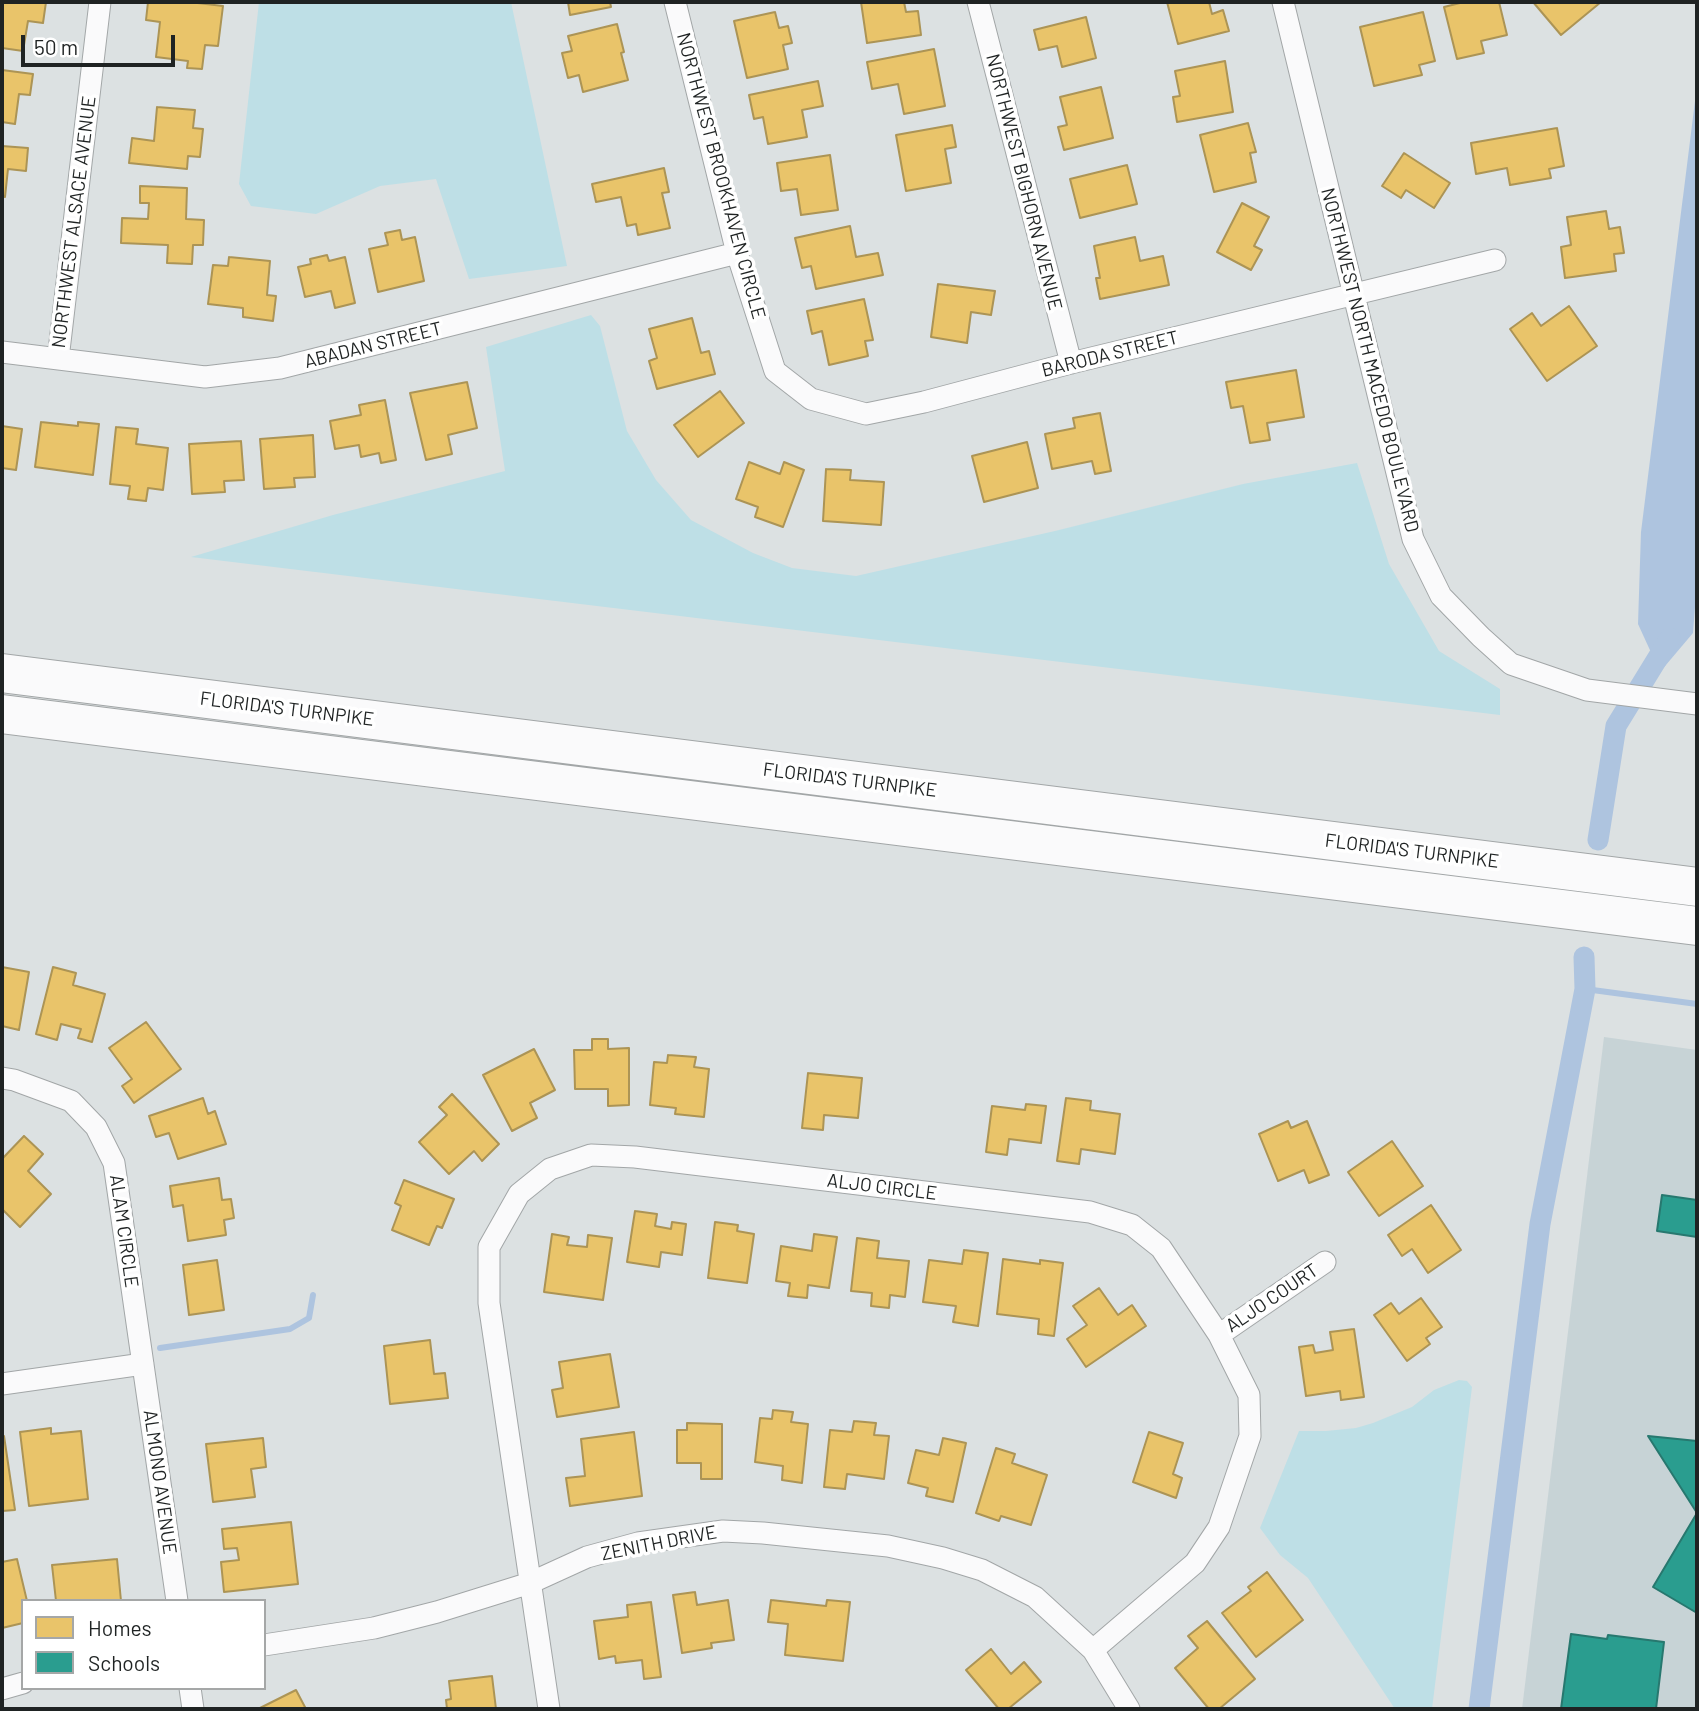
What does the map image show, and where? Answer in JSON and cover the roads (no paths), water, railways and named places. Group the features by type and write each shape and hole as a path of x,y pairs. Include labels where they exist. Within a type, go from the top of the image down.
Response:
{"highway":[{"name":"FLORIDA'S TURNPIKE","path":"2,673 1697,887"},
{"name":"FLORIDA'S TURNPIKE","path":"2,714 1697,926"}],"street":[{"name":"NORTHWEST ALSACE AVENUE","path":"58,359 100,2"},
{"name":"NORTHWEST BROOKHAVEN CIRCLE","path":"675,2 737,253 775,371 811,399 866,414"},
{"name":"NORTHWEST BIGHORN AVENUE","path":"978,2 1071,363"},
{"name":"NORTHWEST NORTH MACEDO BOULEVARD","path":"1283,2 1413,539 1441,596 1511,664 1587,690 1697,704"},
{"name":"ABADAN STREET","path":"2,352 205,377 280,368 737,253"},
{"name":"BARODA STREET","path":"866,414 1495,260"},
{"name":"ALAM CIRCLE","path":"2,1078 15,1080 71,1101 96,1127 114,1163 143,1364"},
{"name":"ALJO CIRCLE","path":"549,1709 489,1303 489,1247 519,1194 550,1169 592,1154 1090,1212 1132,1226 1161,1248 1219,1335 1249,1395 1250,1436 1219,1527 1195,1563 1093,1650"},
{"name":"ALJO COURT","path":"1219,1335 1325,1262"},
{"path":"2,1384 143,1364"},
{"name":"ALMONO AVENUE","path":"143,1364 177,1599"},
{"name":"ZENITH DRIVE","path":"266,1645 374,1628 530,1583 587,1557 638,1543 723,1531 888,1546 982,1570 1035,1597 1093,1650 1129,1709"},
{"path":"2,1689 21,1683"},
{"path":"190,1690 193,1709"}],"waterway":[{"path":"1598,840 1616,726 1670,638"},
{"path":"1479,1709 1540,1224 1585,989 1584,957"},
{"path":"1585,989 1697,1004"},
{"path":"160,1348 290,1329 309,1318 313,1295"}]}
